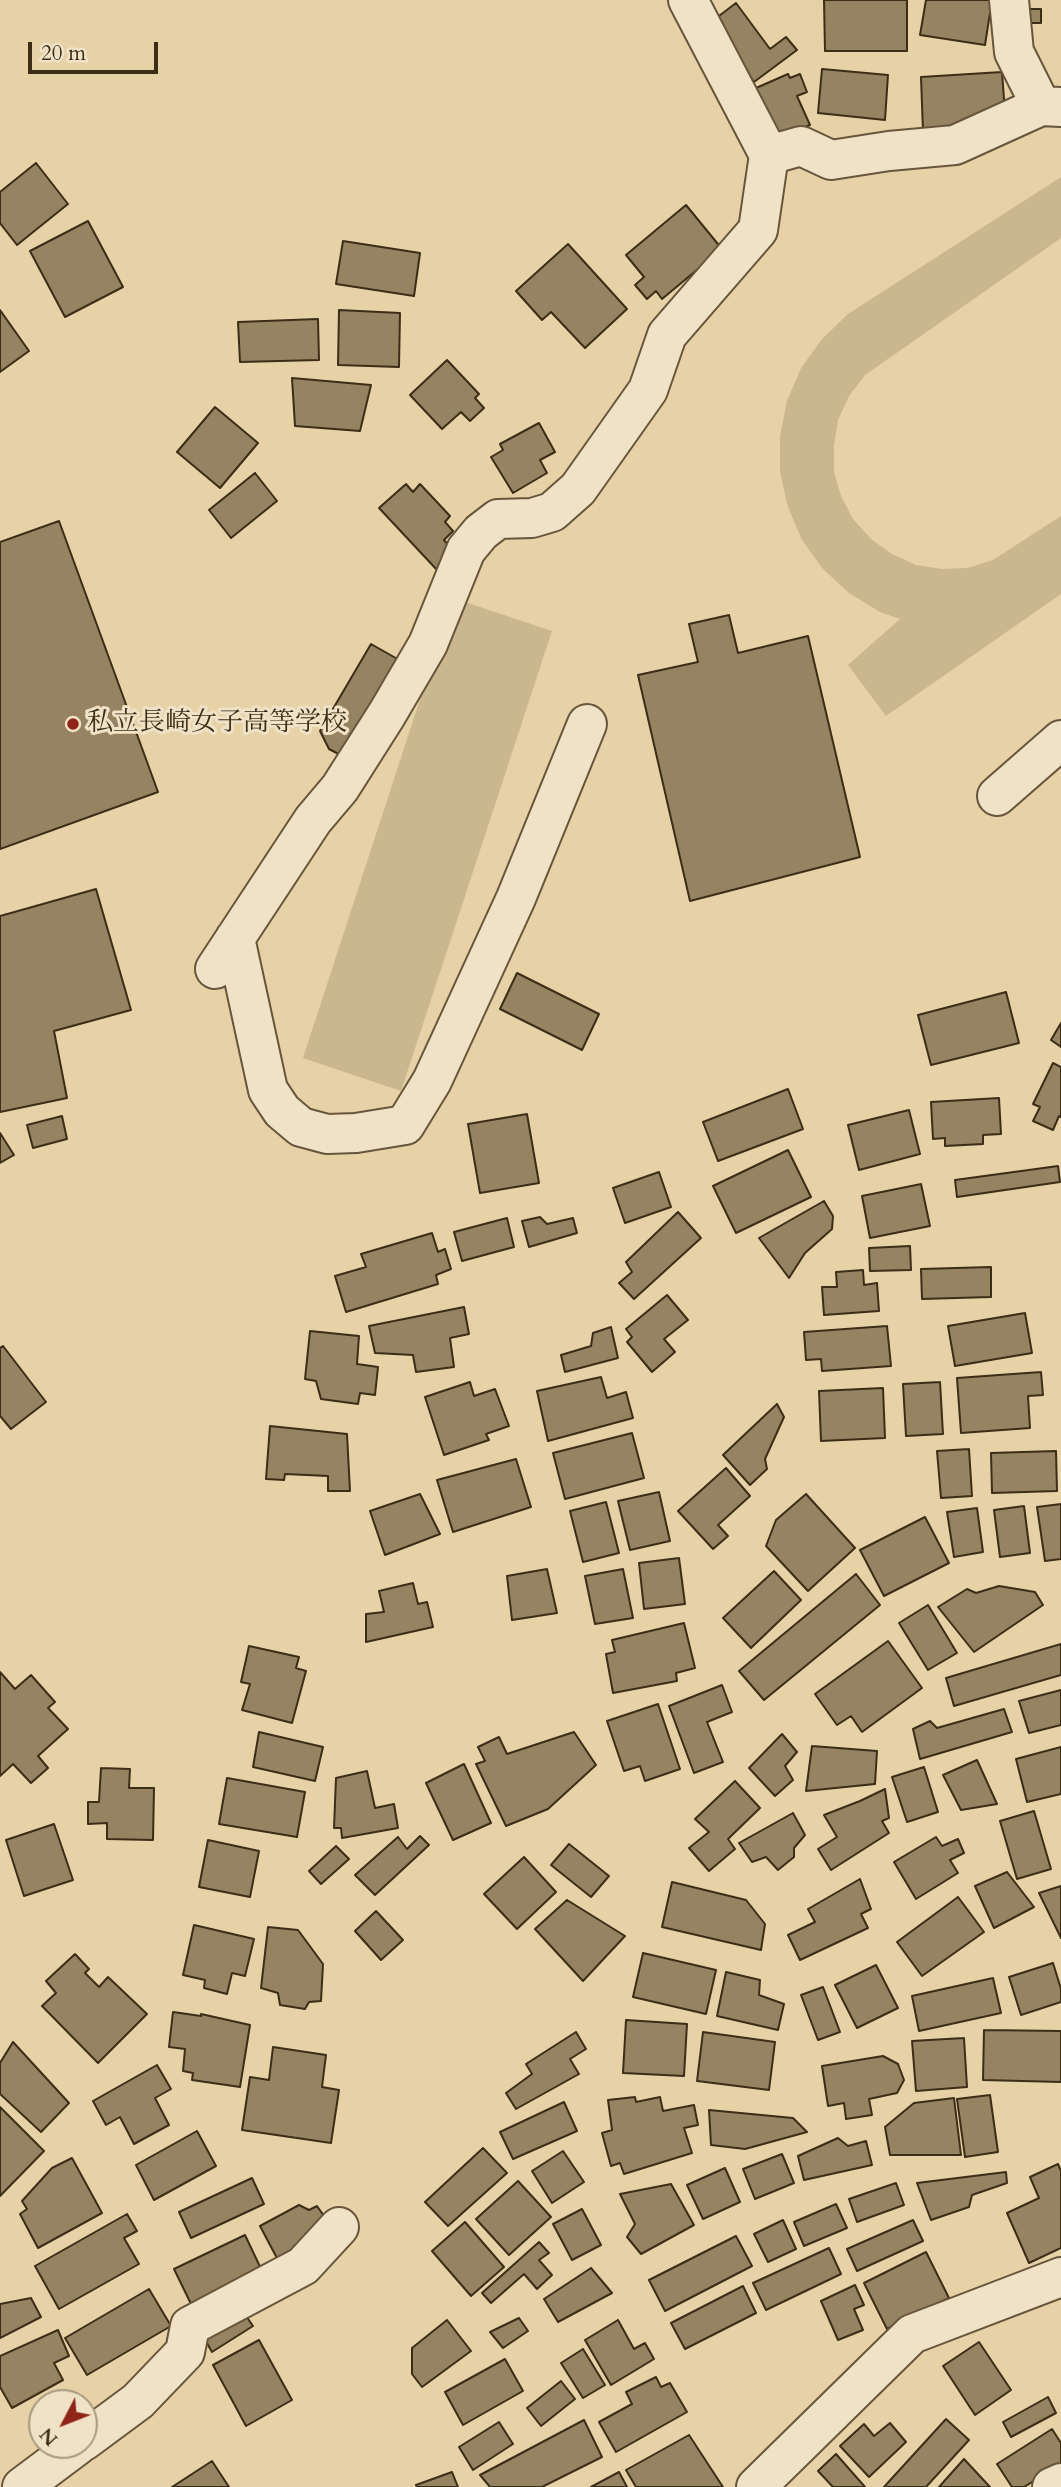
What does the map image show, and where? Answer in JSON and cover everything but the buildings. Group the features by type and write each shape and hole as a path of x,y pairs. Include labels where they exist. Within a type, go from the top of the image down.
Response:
{"street":[{"path":"587,724 516,898 432,1082 405,1125 356,1133 327,1134 301,1127 282,1111 268,1090 225,954 313,820 340,788 387,714 428,644 466,550 481,532 498,519 531,519 552,512 578,489 648,390 667,335 758,230 769,155 688,0"},
{"path":"769,155 801,146 831,160 955,145 1051,107 1014,52 1009,0"},
{"path":"997,796 1061,740"},
{"path":"98,2430 138,2400 185,2352 190,2326 303,2266 339,2227"},
{"path":"756,2487 912,2334 1061,2277"},
{"path":"22,2487 59,2459"},
{"path":"1052,2487 1061,2483"}],"shaded area":[{"path":"1061,177 1061,238 865,375 849,396 838,420 834,472 841,496 853,519 871,539 892,554 916,565 942,569 968,568 993,560 1061,516 1061,594 886,716 848,665 900,619 880,612 849,593 823,569 802,540 788,507 780,472 780,436 787,401 801,368 822,339 848,314"},
{"path":"453,598 552,631 401,1091 303,1058"}],"place":[{"name":"私立長崎女子高等学校","path":"73,724"}]}
